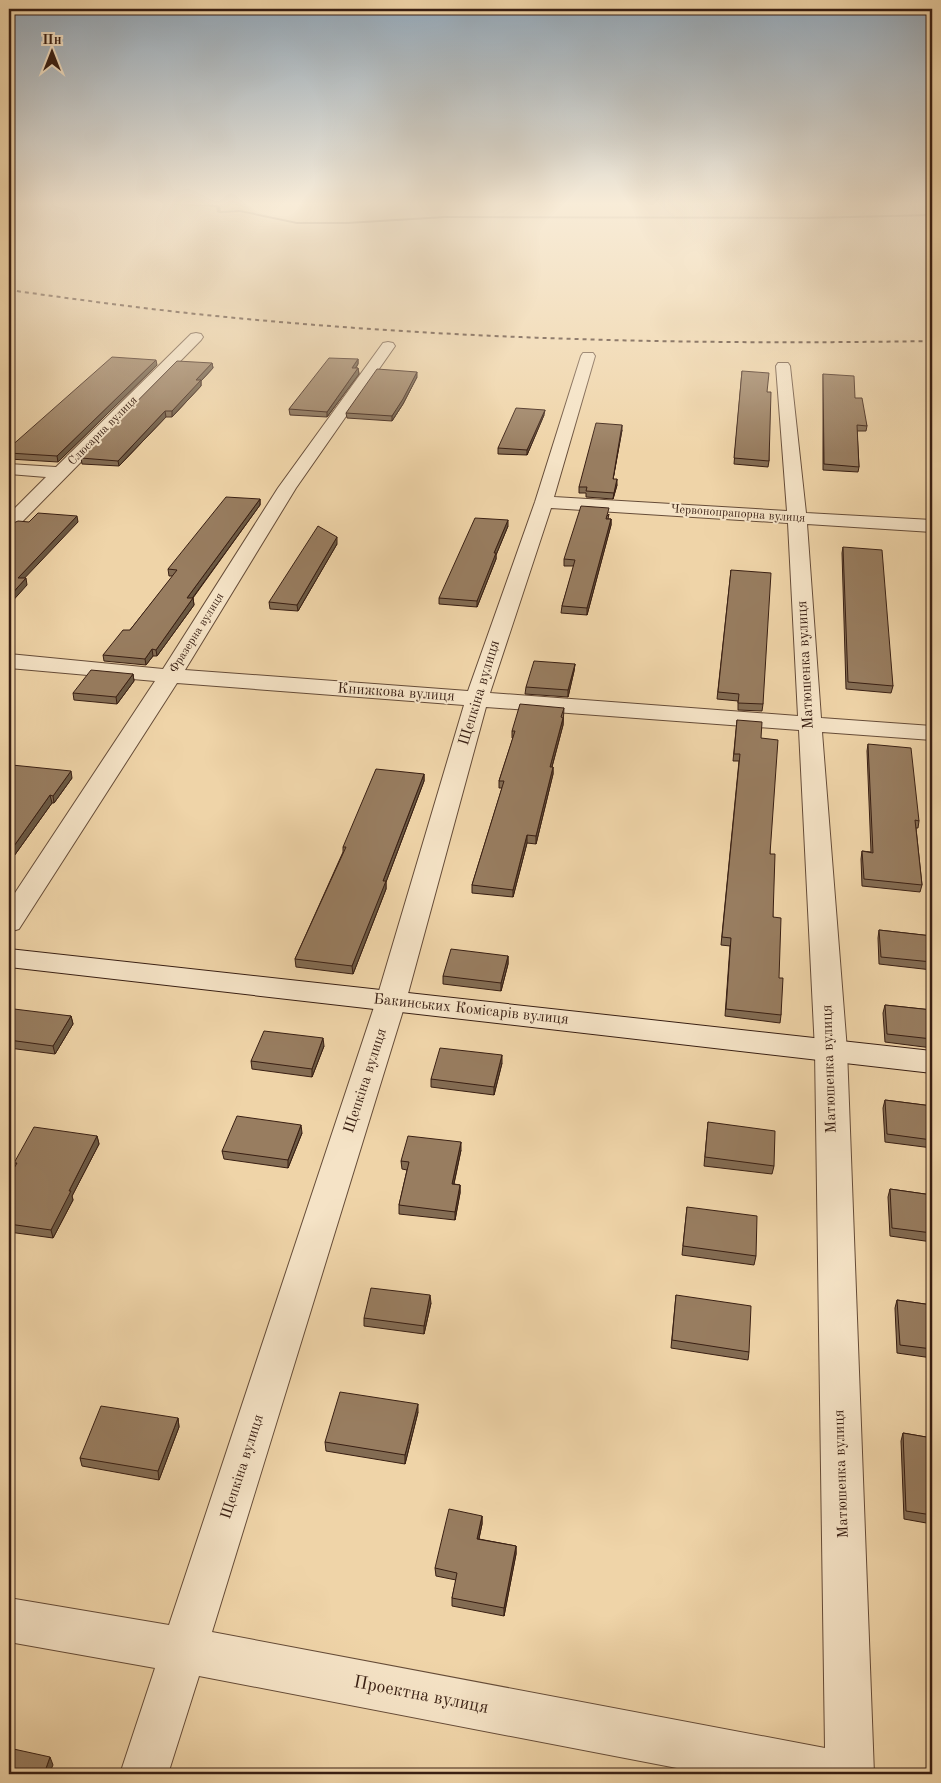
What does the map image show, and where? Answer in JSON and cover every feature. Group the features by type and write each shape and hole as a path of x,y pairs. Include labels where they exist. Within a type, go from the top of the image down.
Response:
{"street":[{"name":"Слюсарна вулиця","path":"9,524 196,337"},
{"name":"Фразерна вулиця","path":"9,923 170,676 287,488 388,346"},
{"name":"Щепкіна вулиця","path":"144,1774 391,1001 477,699 544,502 588,356"},
{"name":"Матюшенка вулиця","path":"783,366 797,518 830,1050 850,1774"},
{"path":"9,469 62,473"},
{"name":"Червонопрапорна вулиця","path":"544,502 932,526"},
{"name":"Книжкова вулиця","path":"9,661 170,676 932,732"},
{"name":"Бакинських Комісарів вулиця","path":"9,958 932,1062"},
{"name":"Проектна вулиця","path":"9,1620 184,1650 832,1774"}],"building":[{"path":"112,357 156,360 57,456 9,453 9,448"},
{"path":"329,358 358,359 352,368 358,368 327,412 289,409"},
{"path":"177,361 212,363 196,380 201,380 172,411 165,411 118,461 81,458"},
{"path":"377,369 417,372 392,416 346,413"},
{"path":"742,371 769,373 767,392 771,392 769,461 734,458"},
{"path":"823,374 854,376 855,398 862,398 867,426 857,425 859,467 824,464"},
{"path":"516,408 545,410 527,450 498,448"},
{"path":"596,423 622,425 613,479 617,479 614,493 586,491 587,487 579,487"},
{"path":"226,497 260,499 187,598 193,598 156,650 152,649 145,659 103,655 123,630 130,630 177,570 168,569"},
{"path":"581,506 609,508 606,519 611,519 587,608 562,606 575,560 564,559"},
{"path":"38,513 77,516 18,578 26,578 9,597 9,525 18,521 29,522"},
{"path":"475,518 508,520 477,601 439,598"},
{"path":"318,526 337,537 297,605 269,602"},
{"path":"843,547 882,550 893,686 848,682"},
{"path":"731,570 771,573 763,704 738,703 739,694 718,692"},
{"path":"534,661 575,664 568,690 526,687"},
{"path":"91,670 133,674 116,697 73,693"},
{"path":"520,704 564,708 550,767 553,767 536,836 527,835 513,890 472,885 504,781 499,781 515,731 512,731"},
{"path":"737,720 762,722 761,738 778,740 770,854 775,854 773,917 781,918 779,978 783,978 781,1015 726,1009 731,938 722,937 740,754 734,754"},
{"path":"868,744 911,748 919,821 915,820 922,885 864,879 862,851 873,853"},
{"path":"12,765 71,771 53,796 50,795 9,853 9,770"},
{"path":"376,769 424,774 383,881 386,881 352,966 295,959 346,847 343,847"},
{"path":"879,930 932,936 932,962 881,957"},
{"path":"451,949 508,956 501,983 443,976"},
{"path":"885,1005 932,1010 932,1039 887,1034"},
{"path":"14,1009 71,1016 53,1046 9,1040 9,1017"},
{"path":"264,1031 323,1038 312,1069 251,1061"},
{"path":"440,1048 502,1055 494,1087 431,1079"},
{"path":"885,1100 932,1106 932,1140 887,1134"},
{"path":"237,1116 301,1125 288,1160 222,1151"},
{"path":"708,1122 775,1131 774,1166 705,1157"},
{"path":"34,1127 97,1136 51,1230 9,1224 9,1177 17,1163 14,1163"},
{"path":"408,1136 461,1142 452,1184 460,1185 455,1212 399,1205 409,1162 401,1161"},
{"path":"890,1189 932,1195 932,1233 892,1228"},
{"path":"687,1207 757,1216 756,1256 683,1246"},
{"path":"371,1288 430,1295 424,1326 364,1318"},
{"path":"676,1295 751,1306 749,1352 672,1340"},
{"path":"897,1300 932,1305 932,1349 900,1345"},
{"path":"340,1392 418,1404 405,1455 325,1442"},
{"path":"101,1406 178,1418 158,1471 80,1458"},
{"path":"903,1433 932,1438 932,1515 906,1511"},
{"path":"449,1509 482,1516 477,1539 516,1546 504,1608 452,1598 457,1573 435,1568"},
{"path":"9,1748 50,1757 44,1774 9,1774"}],"railway":[{"path":"9,290 117,305 314,325 490,336 755,342 932,341"}]}
